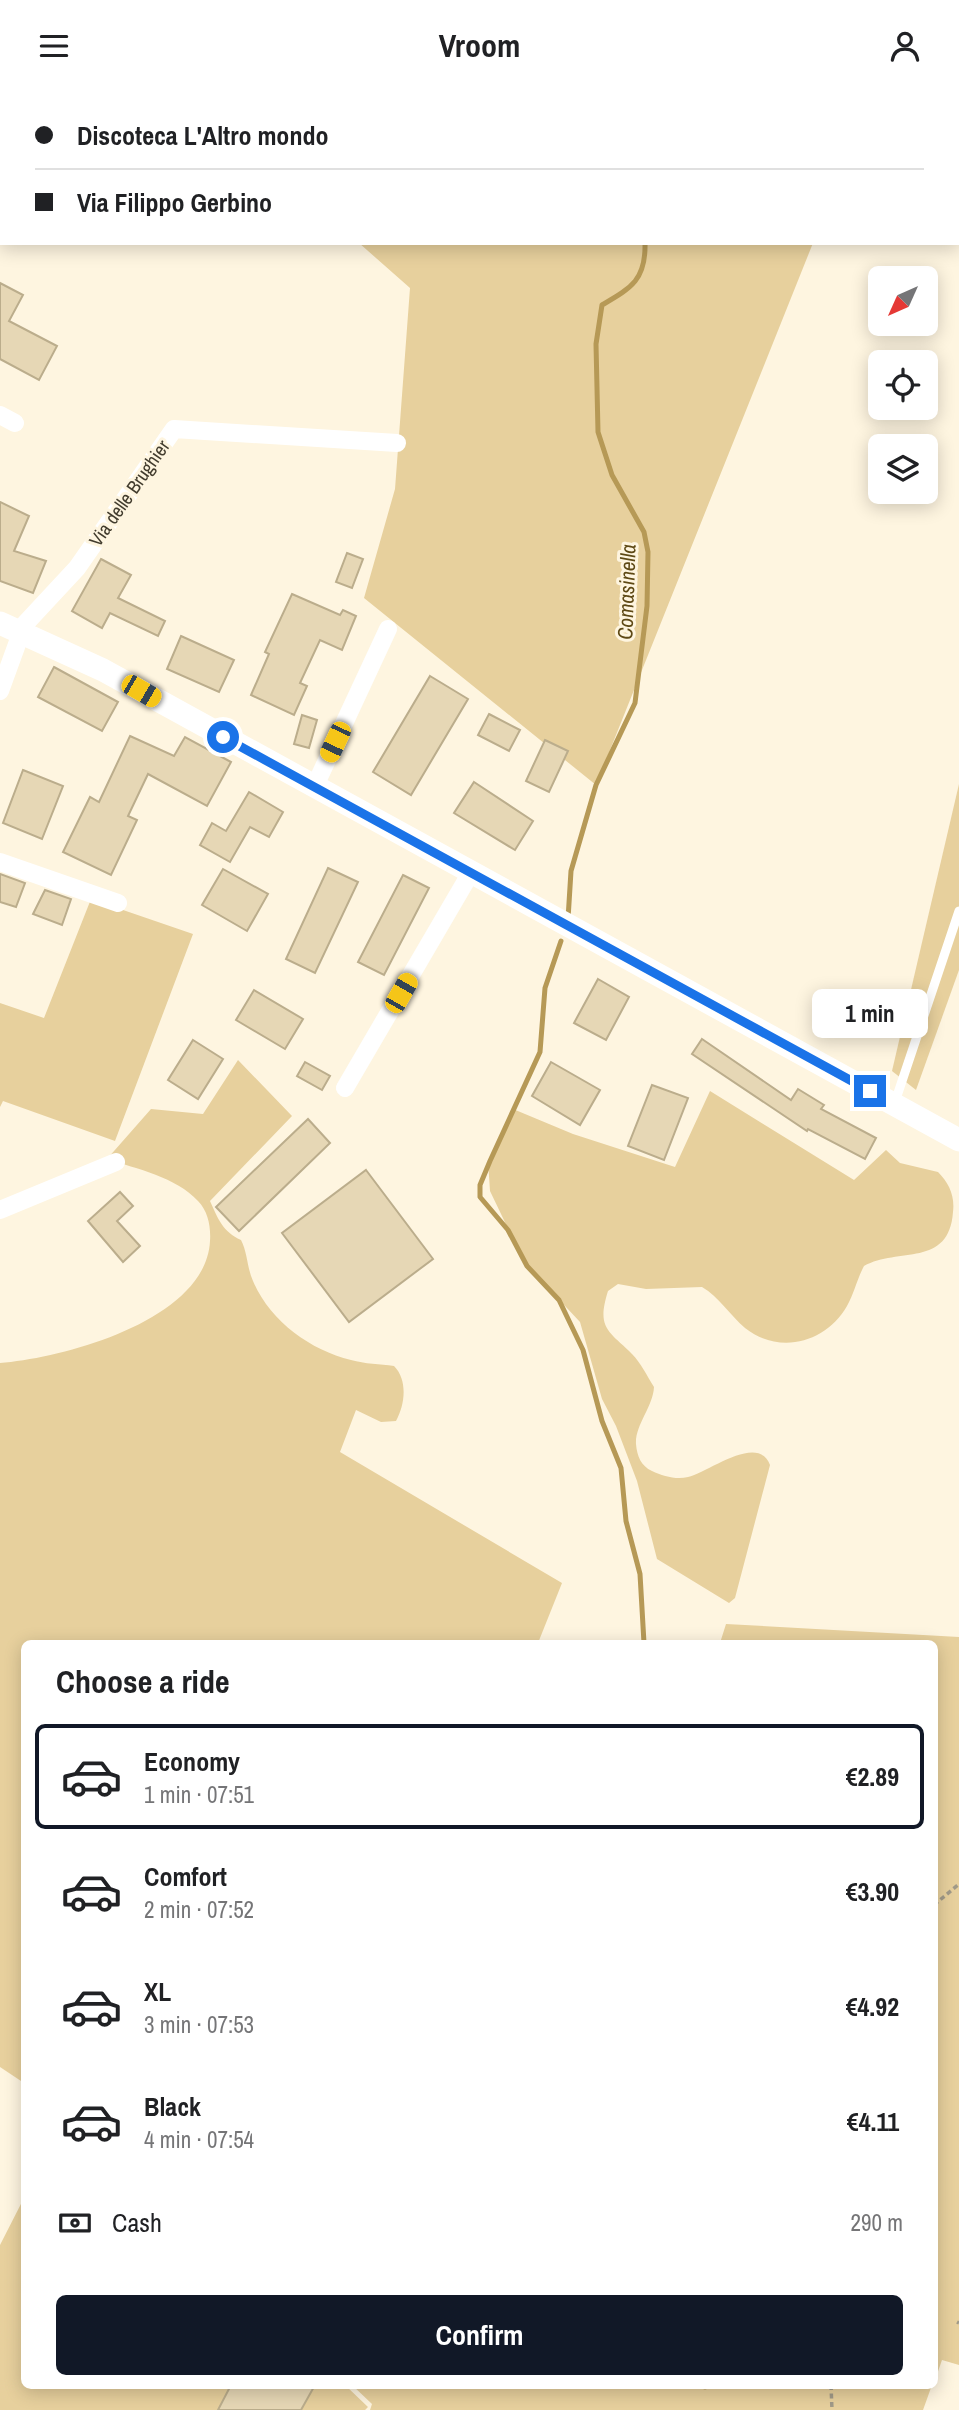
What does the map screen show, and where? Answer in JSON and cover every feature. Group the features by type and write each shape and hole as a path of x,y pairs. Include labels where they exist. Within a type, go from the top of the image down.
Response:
{"street":[{"name":"Via delle Brughier","path":"10,627 77,568 174,429 397,443"},
{"path":"0,691 10,627 103,670 470,874 959,1140"},
{"path":"314,788 388,629"},
{"path":"0,862 118,903"},
{"path":"345,1088 470,874"},
{"path":"0,1210 116,1162"}],"lane":[{"path":"894,1104 959,911"}],"path":[{"path":"938,1902 959,1884"},
{"path":"831,2389 832,2410"}],"shaded area":[{"path":"361,245 812,245 596,785 364,598 395,489 410,288"},
{"path":"959,784 959,970 916,1090 892,1071"},
{"path":"91,899 193,934 115,1141 3,1101 0,1107 0,1003 44,1018"},
{"path":"238,1060 292,1116 210,1201 225,1229 241,1240 253,1281 260,1295 281,1321 293,1332 321,1349 356,1361 394,1366 401,1378 404,1393 396,1421 381,1422 356,1410 340,1452 562,1583 539,1640 21,1640 21,2081 0,2067 0,1363 27,1360 94,1343 128,1330 159,1313 184,1293 202,1269 210,1241 204,1209 179,1186 143,1170 107,1159 151,1109 203,1114"},
{"path":"710,1091 854,1180 886,1150 900,1163 938,1172 950,1190 953,1201 949,1230 942,1241 932,1249 920,1253 864,1266 838,1319 827,1329 801,1341 787,1343 758,1336 745,1328 702,1287 646,1289 618,1284 608,1291 604,1322 611,1334 641,1365 654,1387 651,1402 636,1437 637,1453 645,1466 665,1476 683,1478 744,1453 764,1456 770,1465 735,1598 729,1603 657,1559 637,1481 616,1426 602,1399 580,1322 524,1262 490,1191 488,1161 513,1109 573,1134 675,1167"},
{"path":"726,1624 959,1637 959,2365 942,2360 938,2371 938,1640 721,1640"},
{"path":"21,2204 21,2389 349,2389 368,2407 365,2410 0,2410 0,2245"},
{"path":"356,2389 931,2389 923,2410 370,2410 372,2404"}],"building":[{"path":"0,283 23,295 9,321 57,346 39,380 0,359"},
{"path":"0,502 29,516 14,551 46,561 33,593 0,581"},
{"path":"347,553 363,559 352,588 336,582"},
{"path":"101,559 131,575 118,598 165,621 158,636 110,613 102,628 72,611"},
{"path":"292,594 340,615 343,610 356,616 342,650 320,640 300,683 307,686 294,715 251,695 269,654 265,652"},
{"path":"181,636 234,660 219,692 167,669"},
{"path":"54,667 118,702 102,731 38,697"},
{"path":"430,676 468,699 411,795 373,772"},
{"path":"489,714 520,730 509,751 478,735"},
{"path":"302,715 317,720 309,748 294,744"},
{"path":"130,736 174,756 185,737 231,762 207,806 148,774 128,816 137,820 111,875 63,852 90,797 99,802"},
{"path":"545,740 568,751 549,792 526,781"},
{"path":"23,770 63,786 42,839 3,823"},
{"path":"474,782 533,821 515,850 454,813"},
{"path":"249,792 283,812 269,837 250,827 230,862 200,845 212,823 226,831"},
{"path":"328,868 358,882 315,973 286,959"},
{"path":"223,869 268,894 247,931 202,905"},
{"path":"0,874 25,883 16,907 0,902"},
{"path":"403,875 429,888 384,975 358,962"},
{"path":"45,890 71,899 62,925 33,914"},
{"path":"598,979 629,997 606,1040 574,1023"},
{"path":"254,990 303,1019 285,1049 236,1020"},
{"path":"702,1039 791,1100 798,1089 824,1105 821,1109 876,1138 865,1159 808,1129 807,1131 692,1054"},
{"path":"193,1040 223,1059 198,1099 168,1080"},
{"path":"305,1062 330,1076 322,1090 297,1076"},
{"path":"551,1062 600,1090 580,1125 532,1096"},
{"path":"652,1085 688,1098 664,1160 628,1146"},
{"path":"308,1119 330,1143 239,1231 216,1207"},
{"path":"366,1170 433,1259 349,1322 282,1233"},
{"path":"120,1192 133,1206 117,1221 140,1246 123,1262 88,1221"},
{"path":"229,2389 313,2389 301,2410 218,2410"}],"waterway":[{"name":"Comasinella","path":"568,919 571,871 596,785 635,703 647,606 648,552 644,532 612,475 598,432 596,344 602,305 629,288 635,281 643,266 645,245"},
{"path":"561,941 545,988 540,1052 480,1185 480,1197 508,1230 527,1266 559,1300 583,1350 602,1421 621,1468 626,1521 640,1574 644,1640"}],"route":[{"path":"223,737 587,939 870,1091"}]}
